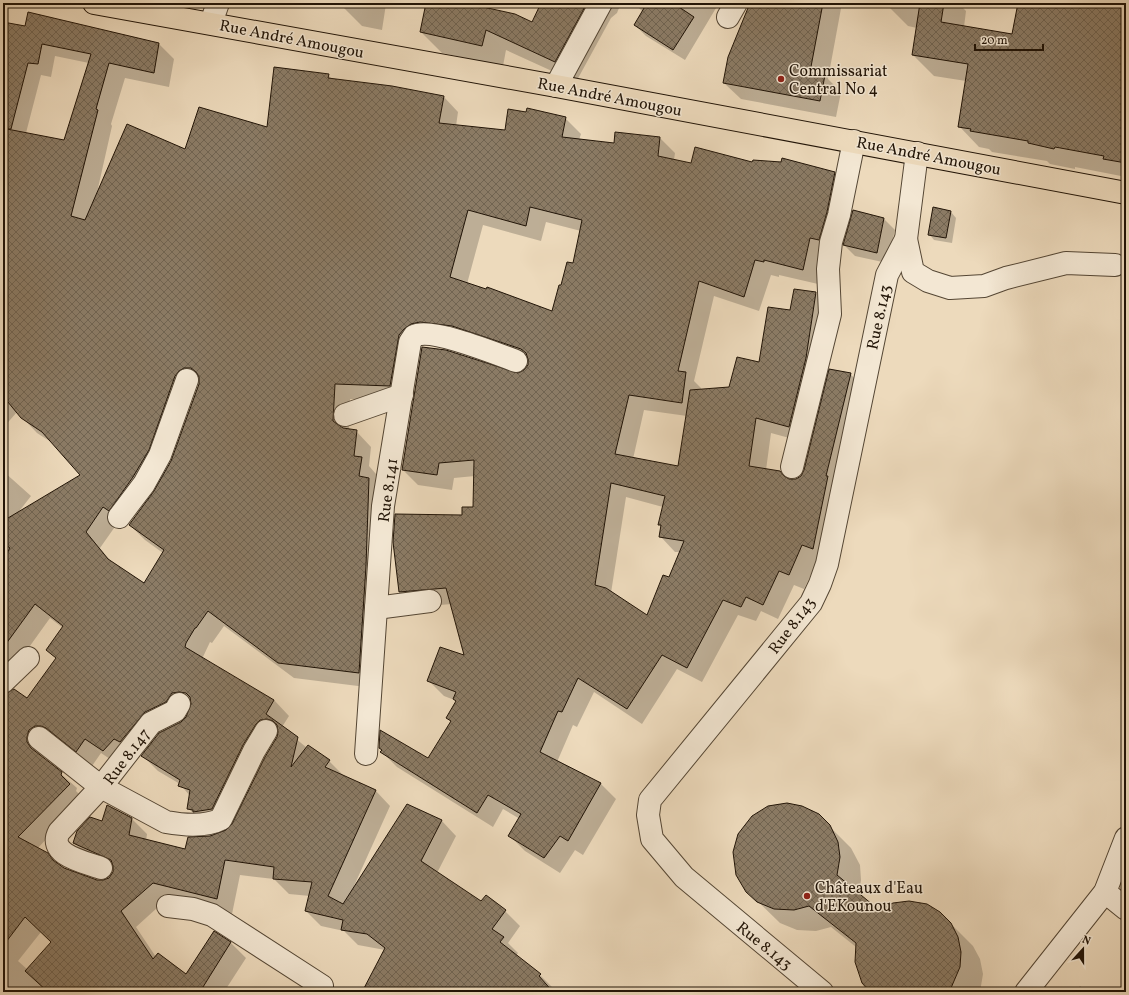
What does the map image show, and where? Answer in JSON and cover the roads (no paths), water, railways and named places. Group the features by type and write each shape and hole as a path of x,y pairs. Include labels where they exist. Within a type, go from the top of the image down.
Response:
{"main road":[{"name":"Rue André Amougou","path":"94,3 215,13 556,86 1126,193"}],"street":[{"path":"556,86 601,3"},
{"path":"792,467 830,314 828,269 831,242 839,215 854,141"},
{"name":"Rue 8.143","path":"822,992 684,877 652,839 648,815 650,800 811,603 820,584 827,564 887,275 906,239 917,153"},
{"path":"906,239 913,272 928,282 950,288 984,286 1006,278 1066,263 1115,265"},
{"name":"Rue 8.141","path":"366,754 383,506 410,342 417,334 428,335 469,343 516,361"},
{"path":"119,517 144,484 160,455 187,380"},
{"path":"345,415 402,395"},
{"path":"376,608 430,601"},
{"path":"3,682 28,658"},
{"name":"Rue 8.147","path":"179,704 175,711 151,723 101,787 166,822 177,824 208,824 221,819 254,751 266,731"},
{"path":"39,738 101,787 56,837 57,844 62,853 101,868"},
{"path":"1026,992 1105,892 1124,846"},
{"path":"1105,892 1126,910"},
{"path":"168,906 194,909 212,915 322,986"}],"place":[{"name":"Commissariat Central No 4","path":"781,79"},
{"name":"Châteaux d'Eau d'EKounou","path":"807,896"}]}
